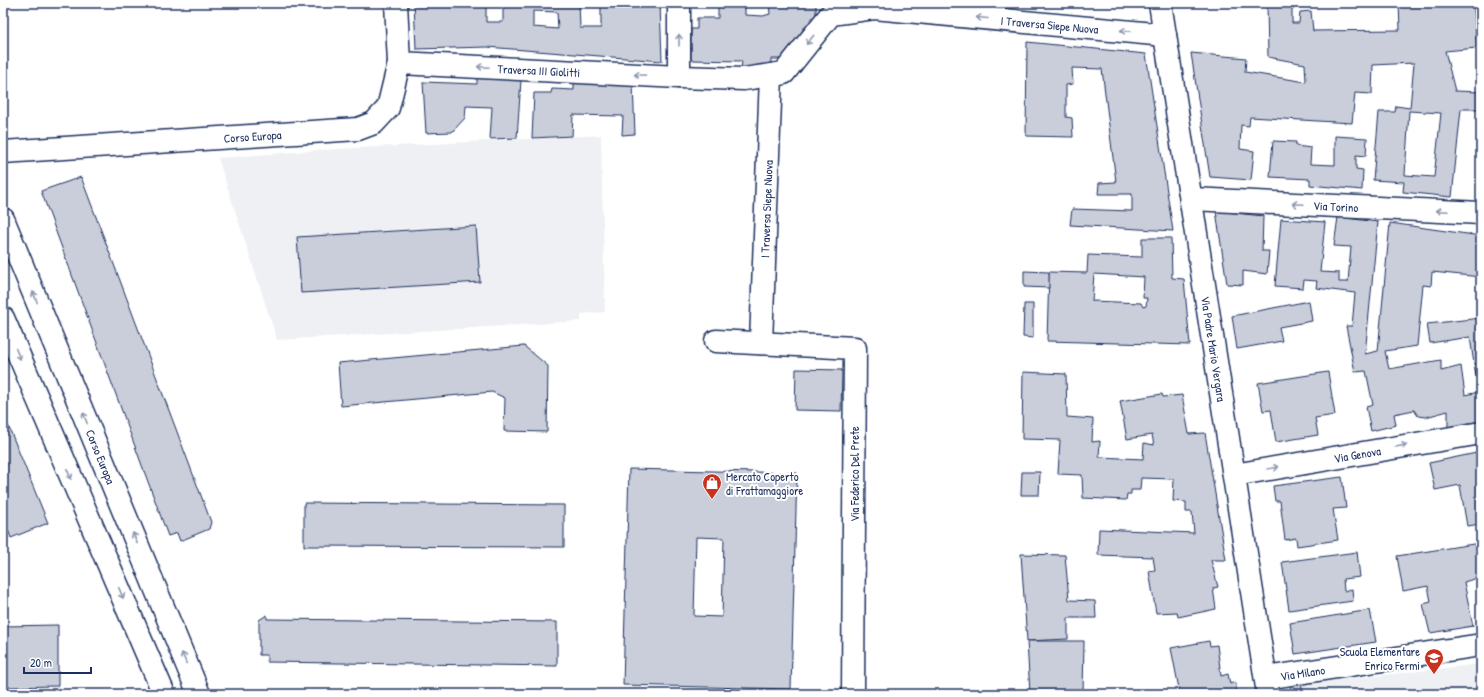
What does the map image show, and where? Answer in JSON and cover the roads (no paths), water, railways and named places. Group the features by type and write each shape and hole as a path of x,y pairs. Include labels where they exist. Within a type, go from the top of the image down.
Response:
{"street":[{"name":"Corso Europa","path":"3,152 358,130 374,123 388,108 399,63 396,3"},
{"path":"679,3 679,77"},
{"name":"Via Padre Mario Vergara","path":"1160,3 1192,199 1267,686"},
{"name":"I Traversa Siepe Nuova","path":"679,77 744,79 784,73 831,8 874,8 1165,35"},
{"name":"Traversa III Giolitti","path":"399,63 679,77"},
{"name":"I Traversa Siepe Nuova","path":"761,343 771,75"},
{"name":"Via Torino","path":"1192,199 1481,213"},
{"name":"Corso Europa","path":"3,219 199,694"},
{"path":"3,318 164,694"},
{"path":"716,341 761,343"},
{"name":"Via Federico Del Prete","path":"761,343 855,348 853,694"},
{"name":"Via Genova","path":"1234,475 1481,433"},
{"name":"Via Milano","path":"1267,686 1481,645"}],"place":[{"name":"Mercato Coperto di Frattamaggiore","path":"712,500"},
{"name":"Scuola Elementare Enrico Fermi","path":"1434,675"}]}
